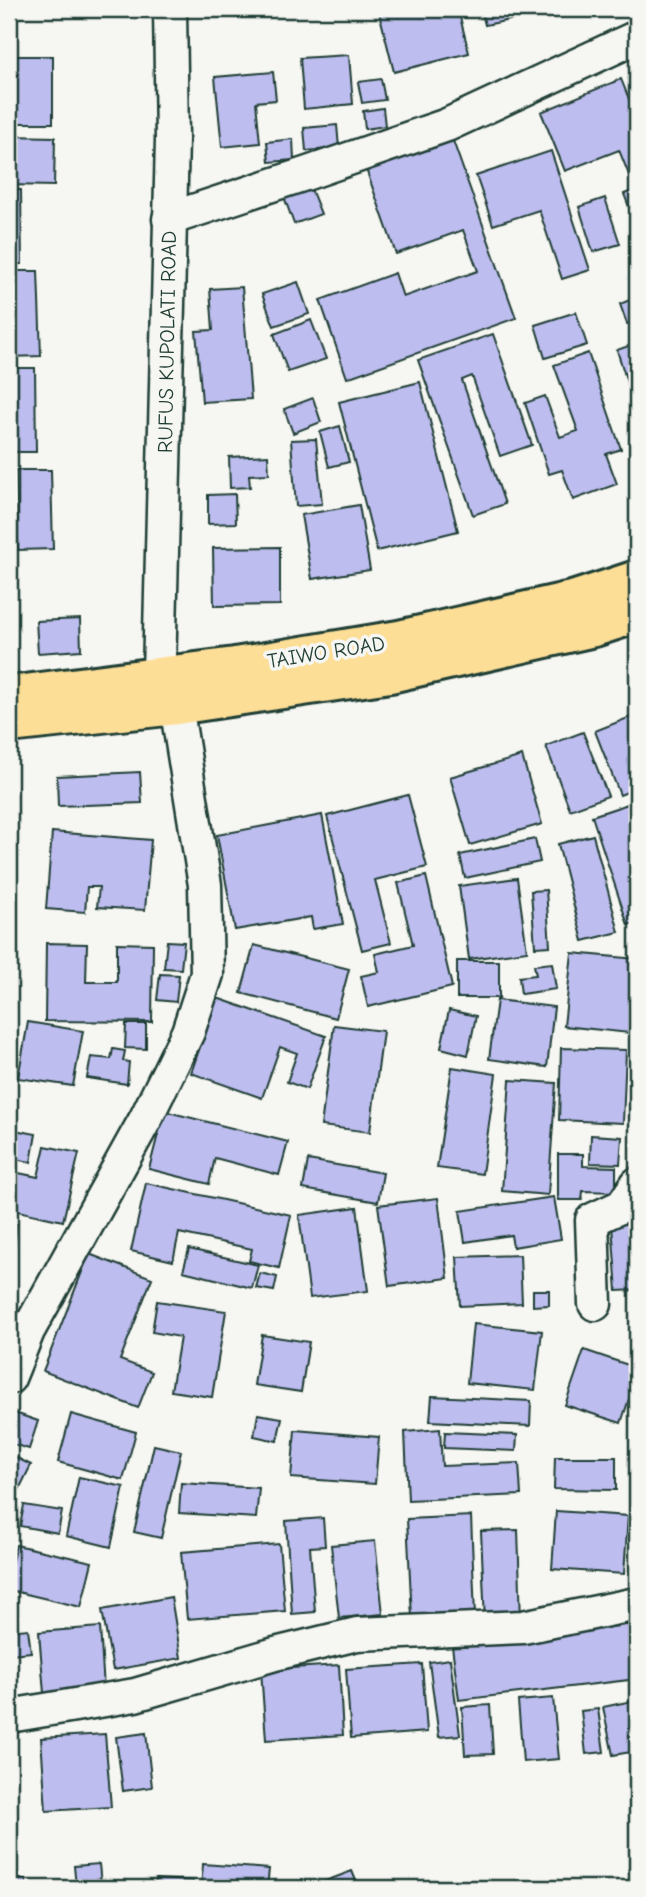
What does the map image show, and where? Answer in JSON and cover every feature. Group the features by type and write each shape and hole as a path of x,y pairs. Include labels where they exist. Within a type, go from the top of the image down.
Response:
{"main road":[{"name":"TAIWO ROAD","path":"9,723 167,690 235,667 399,640 576,600 637,580"},
{"name":"TAIWO ROAD","path":"9,695 167,690 390,673 594,627 637,613"}],"street":[{"name":"RUFUS KUPOLATI ROAD","path":"9,1378 18,1330 145,1120 188,1032 207,974 205,884 167,690 169,219 172,139 170,9"},
{"path":"169,219 447,125 637,37"},
{"path":"594,1304 592,1220 622,1206 637,1184"},
{"path":"9,1716 135,1695 275,1654 357,1634 523,1627 637,1604"}],"building":[{"path":"218,9 272,9 272,13 219,15"},
{"path":"393,9 458,9 469,53 394,72 379,12"},
{"path":"481,9 544,9 545,13 485,25"},
{"path":"349,55 353,104 304,109 300,58"},
{"path":"9,56 53,56 53,123 9,123"},
{"path":"273,72 276,100 256,102 260,143 222,147 215,77"},
{"path":"381,79 385,100 362,103 358,82"},
{"path":"621,79 637,119 637,178 631,180 619,150 565,171 541,112"},
{"path":"383,108 385,126 365,129 363,111"},
{"path":"337,125 339,148 306,151 304,128"},
{"path":"9,136 55,137 54,186 9,185"},
{"path":"452,138 516,318 347,378 320,300 395,273 403,297 478,271 463,230 396,254 366,169"},
{"path":"293,139 294,160 269,162 267,142"},
{"path":"551,151 590,270 562,279 539,210 493,225 476,176"},
{"path":"309,184 321,214 294,224 283,194"},
{"path":"637,189 637,227 624,194"},
{"path":"9,190 21,190 22,264 9,264"},
{"path":"605,198 620,244 593,252 579,207"},
{"path":"9,271 38,271 41,356 9,357"},
{"path":"298,282 309,314 274,326 262,294"},
{"path":"242,287 251,399 202,402 196,331 213,330 210,289"},
{"path":"637,297 637,320 627,324 620,304"},
{"path":"576,312 587,345 545,358 535,325"},
{"path":"311,320 326,359 288,372 274,334"},
{"path":"493,334 532,445 500,456 472,376 462,380 505,504 473,515 418,360"},
{"path":"637,343 637,414 617,350"},
{"path":"588,353 621,449 606,454 617,484 573,500 562,470 549,474 525,403 545,396 560,437 578,431 554,365"},
{"path":"9,368 35,368 36,452 9,452"},
{"path":"420,382 458,531 377,551 339,402"},
{"path":"313,398 321,422 293,433 284,409"},
{"path":"340,426 349,462 329,467 320,432"},
{"path":"316,439 322,504 296,506 291,440"},
{"path":"268,455 269,474 249,475 250,487 230,488 229,457"},
{"path":"16,470 51,470 53,549 18,550"},
{"path":"235,494 236,523 208,524 208,495"},
{"path":"359,505 370,570 312,579 301,515"},
{"path":"280,547 280,605 214,606 213,548"},
{"path":"80,619 81,650 38,653 36,621"},
{"path":"633,716 637,728 637,788 620,795 595,731"},
{"path":"583,732 608,796 570,810 546,746"},
{"path":"522,756 542,824 470,845 450,777"},
{"path":"140,772 142,803 58,806 57,776"},
{"path":"408,795 427,867 375,880 391,943 362,950 327,816"},
{"path":"637,801 637,922 628,925 592,816"},
{"path":"322,815 343,924 313,929 311,917 235,930 217,835"},
{"path":"52,832 151,840 145,910 97,907 99,887 87,887 85,912 46,909"},
{"path":"593,835 619,932 583,941 558,844"},
{"path":"535,839 540,862 465,878 460,855"},
{"path":"426,876 452,987 368,1007 361,976 379,972 375,954 413,945 398,883"},
{"path":"517,878 527,951 469,959 459,886"},
{"path":"546,890 550,946 535,947 531,891"},
{"path":"167,941 184,942 181,969 164,968"},
{"path":"46,943 87,944 86,982 117,982 117,943 153,944 152,1022 45,1021"},
{"path":"254,945 349,969 336,1018 241,993"},
{"path":"572,953 637,959 629,1033 564,1026"},
{"path":"457,961 499,961 499,998 457,998"},
{"path":"552,963 556,989 521,994 519,977 536,975 534,965"},
{"path":"160,974 179,975 176,1002 157,1000"},
{"path":"217,998 326,1036 307,1089 287,1082 297,1053 280,1047 262,1098 191,1073"},
{"path":"497,1000 554,1007 547,1067 489,1059"},
{"path":"449,1010 476,1016 468,1055 441,1048"},
{"path":"28,1022 83,1031 73,1086 18,1078"},
{"path":"126,1024 146,1024 146,1049 125,1048"},
{"path":"334,1025 383,1031 370,1132 321,1126"},
{"path":"561,1048 626,1050 623,1123 559,1120"},
{"path":"113,1049 125,1051 123,1061 129,1062 127,1084 87,1078 91,1057 111,1059"},
{"path":"452,1067 496,1074 482,1174 437,1168"},
{"path":"510,1080 556,1083 548,1195 502,1191"},
{"path":"164,1111 288,1142 279,1175 215,1158 209,1184 149,1169"},
{"path":"9,1129 36,1134 31,1162 9,1158"},
{"path":"591,1135 622,1137 620,1164 590,1163"},
{"path":"45,1146 79,1153 63,1221 9,1209 9,1171 38,1177"},
{"path":"558,1154 583,1154 583,1166 616,1167 616,1192 583,1191 582,1200 558,1200"},
{"path":"308,1160 383,1173 378,1202 303,1189"},
{"path":"146,1183 291,1215 279,1268 249,1261 252,1249 179,1233 173,1261 131,1251"},
{"path":"554,1197 561,1239 513,1247 511,1235 465,1242 460,1211"},
{"path":"438,1198 448,1278 389,1286 378,1205"},
{"path":"357,1207 368,1291 310,1298 299,1215"},
{"path":"9,1223 17,1224 9,1292"},
{"path":"637,1223 637,1290 617,1291 612,1225"},
{"path":"189,1249 258,1265 252,1288 183,1271"},
{"path":"89,1254 152,1278 120,1360 152,1372 138,1408 43,1371"},
{"path":"520,1255 522,1303 460,1306 457,1257"},
{"path":"260,1273 277,1277 274,1291 256,1288"},
{"path":"533,1290 549,1290 549,1305 533,1306"},
{"path":"157,1301 226,1311 212,1397 171,1391 180,1337 152,1332"},
{"path":"473,1324 542,1331 535,1390 467,1383"},
{"path":"262,1335 309,1342 301,1392 254,1385"},
{"path":"584,1350 637,1368 621,1423 565,1405"},
{"path":"432,1396 531,1401 530,1426 430,1421"},
{"path":"9,1411 38,1421 29,1449 9,1443"},
{"path":"71,1414 136,1432 123,1480 58,1462"},
{"path":"258,1414 282,1418 277,1441 254,1436"},
{"path":"440,1429 442,1466 519,1463 521,1495 408,1500 405,1432"},
{"path":"295,1430 379,1437 375,1484 291,1478"},
{"path":"445,1432 517,1435 516,1451 444,1448"},
{"path":"154,1445 181,1451 161,1538 134,1532"},
{"path":"9,1454 31,1465 9,1510"},
{"path":"555,1457 616,1457 616,1490 554,1489"},
{"path":"79,1477 124,1487 111,1547 66,1536"},
{"path":"181,1483 259,1488 256,1518 179,1513"},
{"path":"24,1505 62,1511 58,1533 20,1526"},
{"path":"556,1511 628,1516 624,1574 552,1569"},
{"path":"471,1516 475,1616 412,1618 407,1519"},
{"path":"323,1518 325,1546 310,1547 315,1612 292,1614 286,1521"},
{"path":"518,1530 521,1621 485,1622 481,1531"},
{"path":"375,1541 383,1614 339,1618 331,1545"},
{"path":"279,1544 285,1611 187,1619 181,1552"},
{"path":"16,1545 92,1562 81,1607 9,1590 9,1573"},
{"path":"171,1597 181,1658 113,1670 102,1610"},
{"path":"635,1624 637,1679 459,1700 452,1646"},
{"path":"100,1627 104,1689 44,1693 39,1632"},
{"path":"28,1629 31,1652 11,1654 9,1631"},
{"path":"450,1659 460,1735 439,1737 429,1662"},
{"path":"422,1664 427,1732 351,1738 346,1669"},
{"path":"339,1665 343,1735 266,1740 261,1670"},
{"path":"553,1698 559,1759 523,1762 518,1701"},
{"path":"637,1700 637,1751 613,1755 603,1707"},
{"path":"490,1705 493,1754 465,1755 462,1707"},
{"path":"598,1709 604,1752 586,1754 581,1711"},
{"path":"146,1733 152,1787 123,1791 116,1737"},
{"path":"105,1734 111,1807 46,1811 41,1738"},
{"path":"9,1817 16,1817 15,1843 9,1842"},
{"path":"99,1864 101,1884 76,1887 74,1866"},
{"path":"203,1864 269,1869 267,1888 201,1888"},
{"path":"352,1871 359,1888 307,1888"},
{"path":"9,1879 26,1879 26,1888 9,1888"},
{"path":"156,1879 193,1881 193,1888 155,1888"}]}
